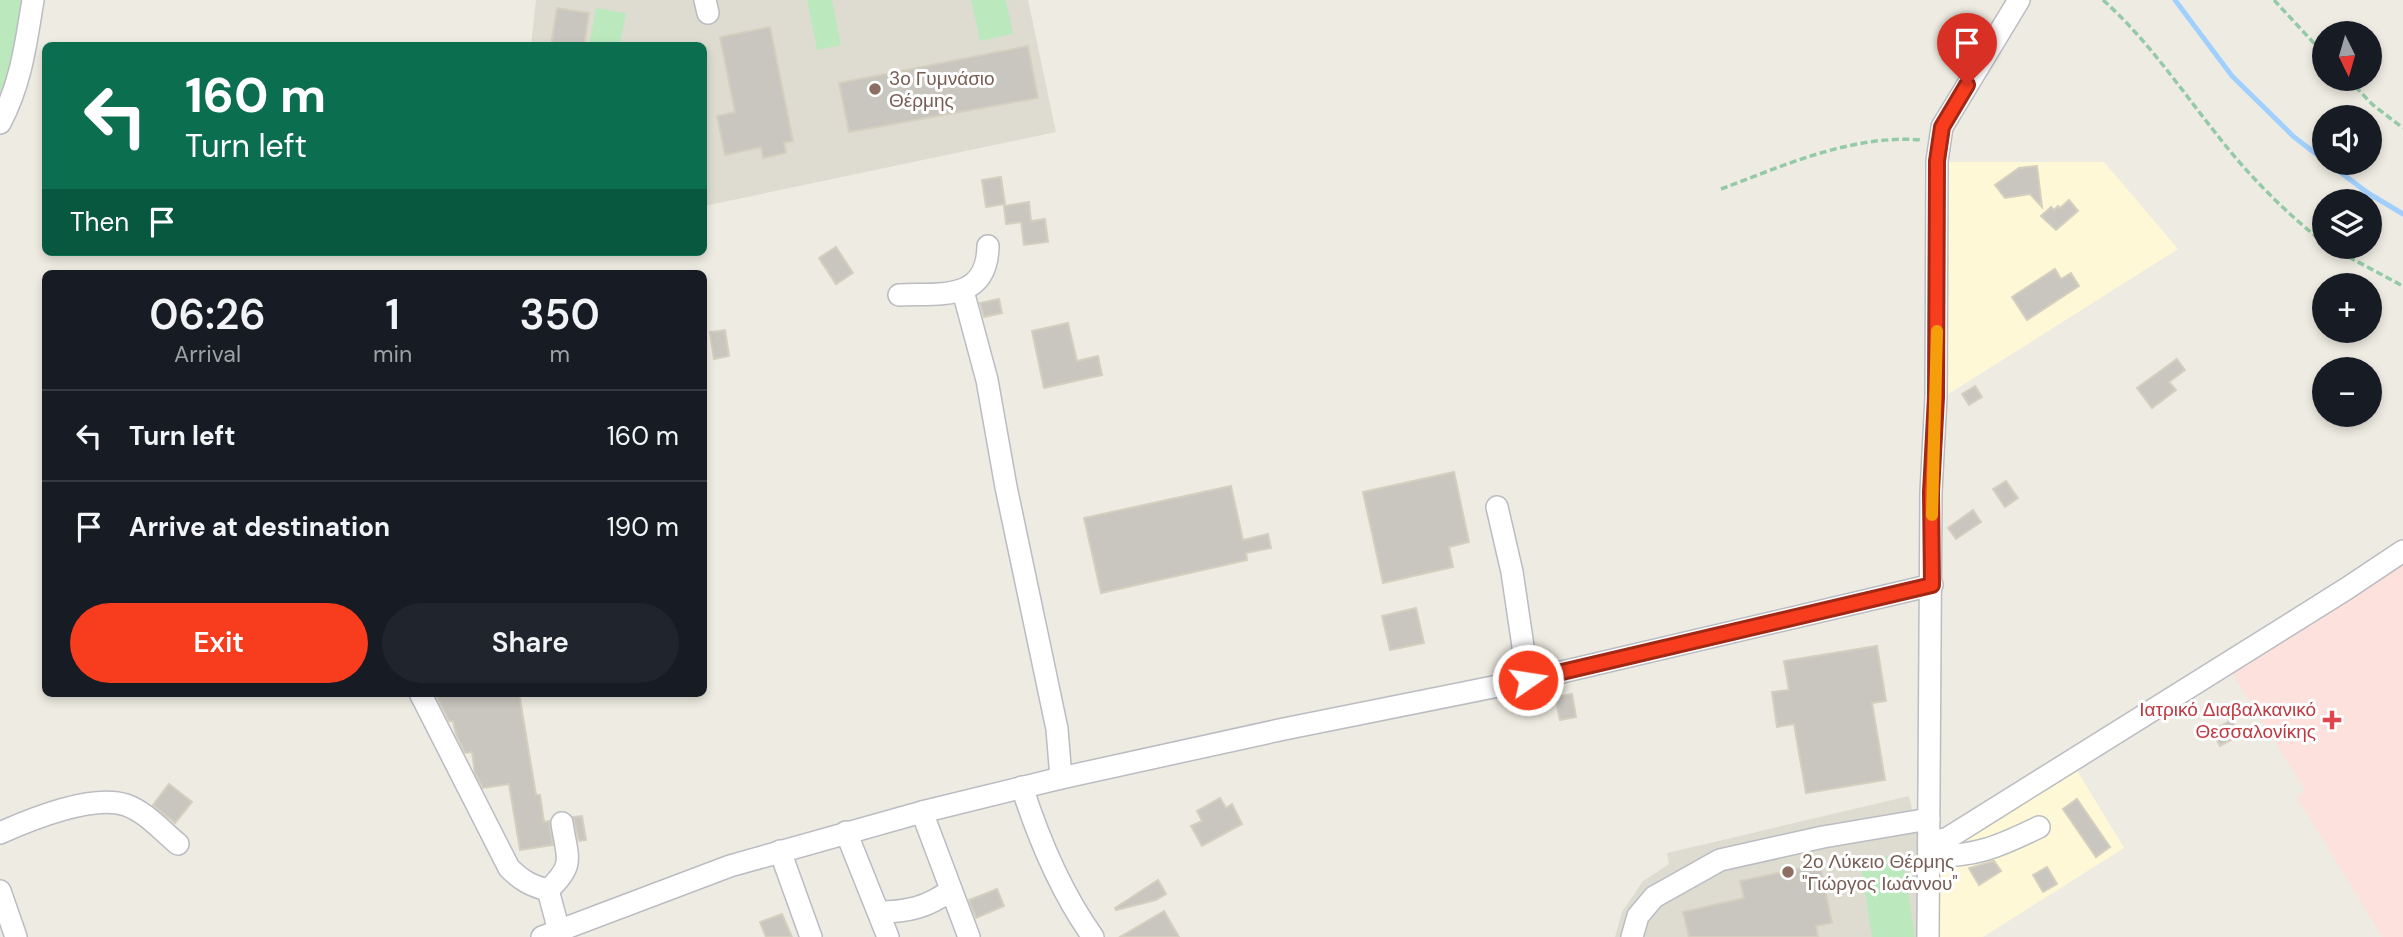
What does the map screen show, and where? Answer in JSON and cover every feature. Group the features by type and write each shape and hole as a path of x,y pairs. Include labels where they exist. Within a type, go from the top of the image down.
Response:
{"street":[{"path":"0,123 21,75 33,0"},
{"path":"1928,937 1931,492 1936,397 1937,161 1942,127 2019,0"},
{"path":"899,296 963,291 979,279 985,270 988,246"},
{"path":"963,291 987,380 1006,487 1052,702 1061,778"},
{"path":"1497,507 1512,572 1528,680"},
{"path":"1632,937 1638,916 1654,897 1720,860 1823,837 1948,838 2403,551"},
{"path":"548,890 551,934 689,880 780,851 922,812 1061,778 1528,680 1932,585"},
{"path":"422,697 509,868 521,880 548,890"},
{"path":"1022,787 1055,874 1077,915 1093,937"},
{"path":"0,833 62,809 92,804 123,804 139,812 178,844"},
{"path":"922,812 969,937"},
{"path":"548,890 563,876 567,867 562,823"},
{"path":"1929,838 1949,856 1987,851 2039,827"},
{"path":"846,832 888,937"},
{"path":"780,851 811,937"},
{"path":"879,912 912,911 929,905 951,890"},
{"path":"0,891 16,937"}],"path":[{"path":"2103,0 2127,22 2157,57 2218,138 2258,183 2312,232"},
{"path":"2274,0 2312,41"},
{"path":"2359,91 2403,128"},
{"path":"1721,189 1796,161 1876,140 1890,138 1939,141"},
{"path":"2352,259 2403,286"}],"shaded area":[{"name":"3ο Γυμνάσιο Θέρμης","path":"536,0 1028,0 1056,132 707,205 707,42 531,42"},
{"path":"1943,162 2104,162 2178,249 1942,398"},
{"name":"Ιατρικό Διαβαλκανικό Θεσσαλονίκης","path":"2403,558 2403,937 2382,937 2297,797 2305,790 2230,670"},
{"path":"2073,764 2124,848 1983,937 1935,937 1936,850"},
{"name":"2ο Λύκειο Θέρμης \"Γιώργος Ιωάννου\"","path":"1909,796 1920,842 1918,937 1615,937 1622,912 1643,881 1669,864 1667,853"}],"green space":[{"path":"0,0 24,0 0,108"},
{"path":"807,0 832,0 841,45 817,50"},
{"path":"971,0 1006,0 1013,34 980,41"},
{"path":"596,8 626,13 621,42 590,42"},
{"path":"1902,854 1915,937 1872,937 1860,861"}],"building":[{"path":"557,8 589,13 585,42 552,42"},
{"path":"770,27 793,141 784,143 786,153 763,158 761,147 725,155 717,116 735,112 720,37"},
{"path":"1028,46 1038,98 849,132 839,83"},
{"path":"2037,166 2042,207 2030,194 2005,198 1995,185 2019,168"},
{"path":"1001,177 1005,204 986,207 982,180"},
{"path":"2069,200 2078,211 2056,230 2041,216 2051,207 2054,210 2058,206 2060,208"},
{"path":"1029,202 1031,221 1045,219 1048,242 1024,245 1021,222 1006,224 1004,206"},
{"path":"836,247 853,273 836,284 819,258"},
{"path":"2055,269 2061,279 2071,273 2079,286 2027,320 2012,297"},
{"path":"999,299 1002,313 984,317 980,303"},
{"path":"1068,323 1077,361 1098,356 1102,375 1044,388 1032,331"},
{"path":"725,330 729,356 714,359 710,332"},
{"path":"2177,359 2185,370 2169,382 2176,390 2152,408 2137,388"},
{"path":"1975,386 1982,397 1969,405 1962,394"},
{"path":"1454,472 1469,542 1449,547 1453,567 1383,583 1363,492"},
{"path":"2006,481 2018,498 2005,507 1993,489"},
{"path":"1231,486 1243,540 1268,534 1271,548 1246,553 1247,560 1101,593 1084,518"},
{"path":"1973,510 1981,522 1956,539 1948,528"},
{"path":"1416,608 1424,643 1390,650 1382,616"},
{"path":"1877,646 1886,701 1872,703 1885,780 1806,793 1794,724 1777,727 1772,692 1789,690 1784,661"},
{"path":"1572,694 1576,717 1560,720 1555,697"},
{"path":"437,697 520,697 536,795 540,795 544,822 549,821 553,845 520,850 509,784 483,788 475,773 472,752 465,753 453,721 449,721"},
{"path":"2231,720 2240,735 2220,746 2212,731"},
{"path":"169,784 192,802 175,823 153,805"},
{"path":"1220,798 1226,808 1232,804 1242,824 1202,846 1191,826 1202,821 1197,811"},
{"path":"2077,799 2110,847 2096,857 2063,809"},
{"path":"582,816 586,840 579,841 573,817"},
{"path":"1994,861 2001,871 1979,885 1969,868"},
{"path":"1820,864 1832,923 1816,926 1818,937 1689,937 1683,912 1744,898 1740,881"},
{"path":"2047,867 2057,884 2043,892 2033,875"},
{"path":"1158,880 1166,894 1156,900 1116,910 1115,908"},
{"path":"997,889 1004,906 976,918 969,900"},
{"path":"1164,911 1179,937 1120,937"},
{"path":"782,914 792,937 766,937 760,922"}],"waterway":[{"path":"2175,0 2232,76 2294,137 2312,151"},
{"path":"2344,175 2403,214"}],"slow traffic":[{"path":"1932,515 1937,331"}],"place":[{"name":"3ο Γυμνάσιο Θέρμης","path":"875,89"},
{"name":"Ιατρικό Διαβαλκανικό Θεσσαλονίκης","path":"2332,720"},
{"name":"2ο Λύκειο Θέρμης \"Γιώργος Ιωάννου\"","path":"1788,872"}],"route":[{"path":"1528,680 1932,585 1937,161 1942,127 1967,85"}]}
